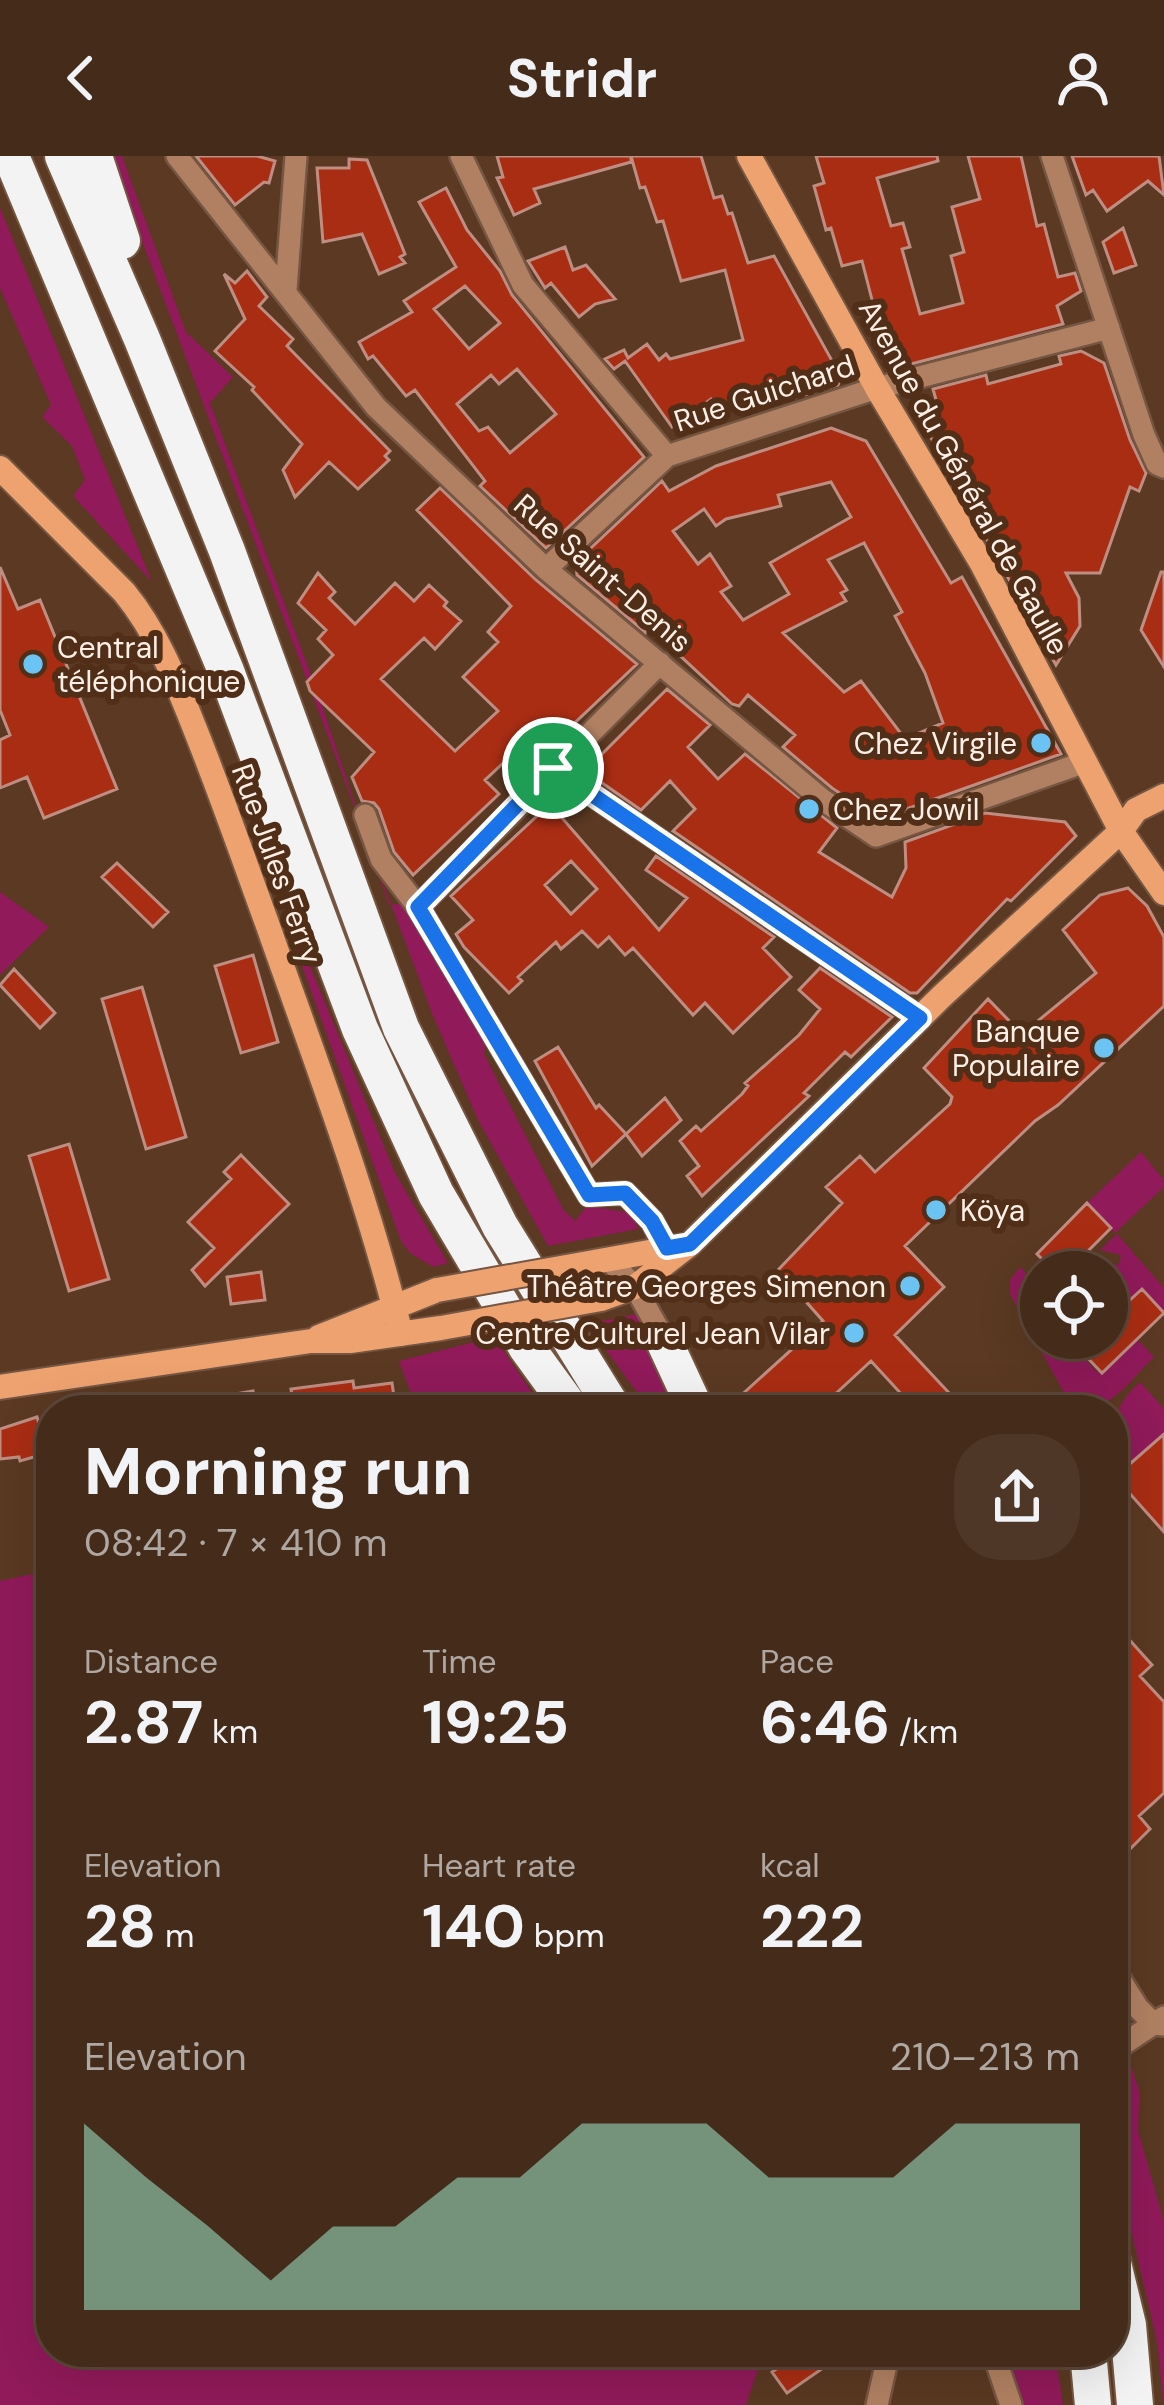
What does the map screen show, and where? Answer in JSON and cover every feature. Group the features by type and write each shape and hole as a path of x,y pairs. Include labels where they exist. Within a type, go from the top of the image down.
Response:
{"highway":[{"path":"11,156 226,671 360,1029 436,1194 527,1348 561,1395"},
{"path":"63,156 226,551 401,1028 500,1226 605,1395"},
{"path":"94,156 119,229 142,339"},
{"path":"0,190 40,225"},
{"path":"664,1340 689,1395"},
{"path":"1128,2325 1136,2405"},
{"path":"1090,2367 1094,2405"}],"main road":[{"name":"Avenue du Général de Gaulle","path":"749,156 877,388 981,562 1120,831 1164,893"},
{"name":"Rue Jules Ferry","path":"0,468 132,602 173,674 236,832 386,1269 401,1334"},
{"path":"0,1387 311,1340 350,1341 441,1328 601,1299 635,1287 1120,831 1136,810 1164,796"},
{"path":"311,1340 437,1290 678,1246"}],"street":[{"name":"Rue Saint-Denis","path":"177,156 376,406 546,569 824,800 876,836 1085,762"},
{"path":"286,290 296,156"},
{"path":"461,156 523,285 667,456"},
{"path":"1052,156 1144,435 1157,464 1164,467"},
{"name":"Rue Guichard","path":"546,569 667,456 877,388 1109,328"},
{"path":"418,907 660,663"},
{"path":"553,768 920,1018"},
{"path":"365,815 381,859 418,907 589,1195 625,1193 678,1246"},
{"path":"595,1262 635,1287 697,1395"},
{"path":"1128,1992 1138,2008 1161,2022 1128,2042"},
{"path":"877,2405 886,2367"},
{"path":"998,2367 1011,2405"}],"shaded area":[{"path":"110,156 122,156 186,332 233,377 210,403 369,846"},
{"path":"0,208 152,582 73,496 85,480 72,446 42,417 51,405 0,288"},
{"path":"0,892 49,927 0,975"},
{"path":"401,904 486,1037 484,1054 563,1209 575,1221 587,1206 632,1213 638,1229 548,1246 478,1120 391,905"},
{"path":"290,933 298,937 395,1173 448,1263 433,1267 410,1253 401,1241"},
{"path":"1141,1152 1164,1180 1164,1187 1115,1233 1087,1203"},
{"path":"1117,1234 1164,1288 1164,1312 1142,1290 1128,1298 1128,1251 1100,1250"},
{"path":"1020,1267 1020,1312 1010,1294 1010,1280"},
{"path":"638,1314 678,1395 639,1395 587,1324"},
{"path":"494,1337 534,1395 411,1395 399,1361"},
{"path":"1137,1339 1154,1357 1117,1395 1065,1395 1046,1359 1085,1359 1103,1372 1116,1359 1128,1359 1128,1348"},
{"path":"1140,1382 1164,1409 1164,1434 1128,1466 1128,1395"},
{"path":"36,1573 36,2367 759,2367 746,2405 0,2405 0,1581"},
{"path":"1132,2068 1140,2094 1138,2130 1164,2222 1164,2405 1157,2342 1128,2217 1128,2071"},
{"path":"1007,2367 1057,2367 1063,2405 1021,2405"}],"building":[{"path":"196,156 257,156 275,161 269,183 235,205"},
{"path":"497,156 631,156 631,162 534,189 540,203 514,215 497,178 503,177"},
{"path":"631,156 701,156 714,198 722,196 728,214 732,213 748,263 774,256 841,377 838,385 794,398 791,385 716,406 711,399 672,427 625,361 614,369 605,359 624,350 628,358 647,344 659,360 666,354 670,359 743,340 725,270 681,281 663,221 657,222 645,187 640,188"},
{"path":"816,156 937,156 938,161 877,178 891,226 903,223 910,247 902,249 920,314 963,303 951,256 964,252 952,207 980,199 968,156 1021,156 1037,226 1044,224 1058,277 1075,273 1081,291 1057,306 1063,324 896,368 874,328 879,327 862,261 842,266 831,228 826,230 814,186 824,183"},
{"path":"1072,156 1159,156 1164,195 1148,181 1107,211 1093,190 1086,195"},
{"path":"349,159 367,160 405,254 400,257 405,263 379,274 362,234 323,242 317,168 349,168"},
{"path":"446,188 467,230 500,271 512,295 644,457 546,548 480,486 485,481 415,390 406,396 373,356 368,359 359,342 412,312 404,301 456,267 419,202","holes":["465,286 500,323 469,349 434,309","517,369 556,414 510,453 488,427 479,431 457,404 491,375 499,384"]},
{"path":"1123,228 1136,265 1114,273 1103,242"},
{"path":"565,247 573,270 586,265 615,299 595,304 579,317 551,283 545,288 528,261"},
{"path":"247,271 267,297 259,306 293,339 287,346 390,451 385,456 389,460 358,489 329,462 295,497 283,470 302,444 254,387 215,351 245,319 224,274 235,283"},
{"path":"1081,351 1104,363 1146,473 1139,491 1130,487 1100,573 1066,573 1079,598 1080,626 1056,665 924,425 938,407 933,389 986,375 988,384 1061,364 1059,356"},
{"path":"831,428 866,441 951,583 962,577 1061,754 901,811 887,815 876,809 873,815 783,747 795,735 748,695 739,706 732,704 677,653 577,575 576,562 662,481 669,491 716,466","holes":["831,482 851,517 770,563 789,594 743,620 721,592 731,586 710,554 698,564 673,531 704,509 716,526 726,519 781,506 778,495","864,543 902,612 895,616 925,673 943,723 905,739 861,681 844,692 783,633 846,601 841,593 847,590 828,560"]},
{"path":"440,488 536,580 637,664 529,766 515,752 485,780 499,794 413,875 394,852 379,809 362,801 352,777 374,752 310,691 307,682 333,655 318,639 326,630 298,603 318,573 335,592 329,598 355,624 395,583 414,601 429,585 461,621 435,649 424,638 381,679 455,751 498,711 463,677 498,642 488,632 511,606 417,510"},
{"name":"Central téléphonique","path":"0,567 18,609 40,600 117,789 44,818 27,777 0,788 0,740 10,735 0,710"},
{"path":"1164,572 1164,667 1141,630"},
{"path":"667,689 710,725 688,747 718,779 745,754 837,828 819,852 892,897 906,868 905,842 985,813 1065,822 1076,836 1011,901 1007,899 917,993 910,993 673,831 695,809 670,781 641,810 585,771"},
{"path":"550,804 659,930 687,898 646,870 656,856 774,937 763,948 791,977 733,1033 705,1003 693,1015 633,948 625,955 609,937 598,947 582,931 561,949 556,942 518,977 522,981 509,993 456,934 473,920 451,896","holes":["571,861 597,889 571,914 545,885"]},
{"path":"117,863 168,912 153,927 102,877"},
{"path":"1128,888 1147,906 1164,937 1164,1006 905,1246 944,1287 895,1335 951,1395 902,1395 871,1361 834,1395 742,1395 823,1321 778,1270 842,1203 826,1187 860,1156 875,1172 950,1104 952,1097 924,1068 988,999 1022,1034 1096,973 1063,930 1100,895"},
{"path":"253,955 278,1042 241,1053 215,966"},
{"path":"820,968 892,1017 851,1057 845,1052 804,1093 809,1096 702,1196 687,1176 699,1166 680,1141 696,1126 701,1131 799,1035 820,1009 799,990"},
{"path":"14,969 55,1013 40,1028 0,985"},
{"path":"142,987 186,1137 146,1149 102,999"},
{"path":"558,1047 596,1108 599,1105 626,1134 592,1166 535,1061"},
{"path":"665,1098 681,1120 642,1156 626,1134"},
{"path":"69,1144 109,1279 69,1291 29,1156"},
{"path":"241,1155 289,1204 205,1286 192,1270 214,1248 188,1222 231,1179 224,1172"},
{"path":"1087,1203 1111,1228 1088,1251 1040,1251"},
{"path":"261,1272 265,1300 231,1304 227,1277"},
{"path":"1142,1289 1164,1313 1128,1348 1128,1298"},
{"path":"1089,1359 1116,1359 1102,1373"},
{"path":"353,1381 354,1388 392,1383 394,1395 292,1395 291,1389"},
{"path":"36,1417 36,1456 0,1459 0,1429"},
{"path":"1164,1434 1164,1532 1128,1492 1128,1466"},
{"path":"1128,1638 1152,1665 1140,1676 1164,1702 1164,1793 1139,1816 1150,1829 1131,1848"},
{"path":"779,2367 825,2367 787,2393 772,2372"}],"place":[{"name":"Central téléphonique","path":"33,664"},
{"name":"Chez Virgile","path":"1041,743"},
{"name":"Chez Jowil","path":"809,809"},
{"name":"Banque Populaire","path":"1104,1048"},
{"name":"Köya","path":"936,1210"},
{"name":"Théâtre Georges Simenon","path":"910,1286"},
{"name":"Centre Culturel Jean Vilar","path":"854,1333"}],"route":[{"path":"553,768 920,1018 690,1244 667,1248 652,1221 625,1193 589,1195 418,907 553,768"}]}
